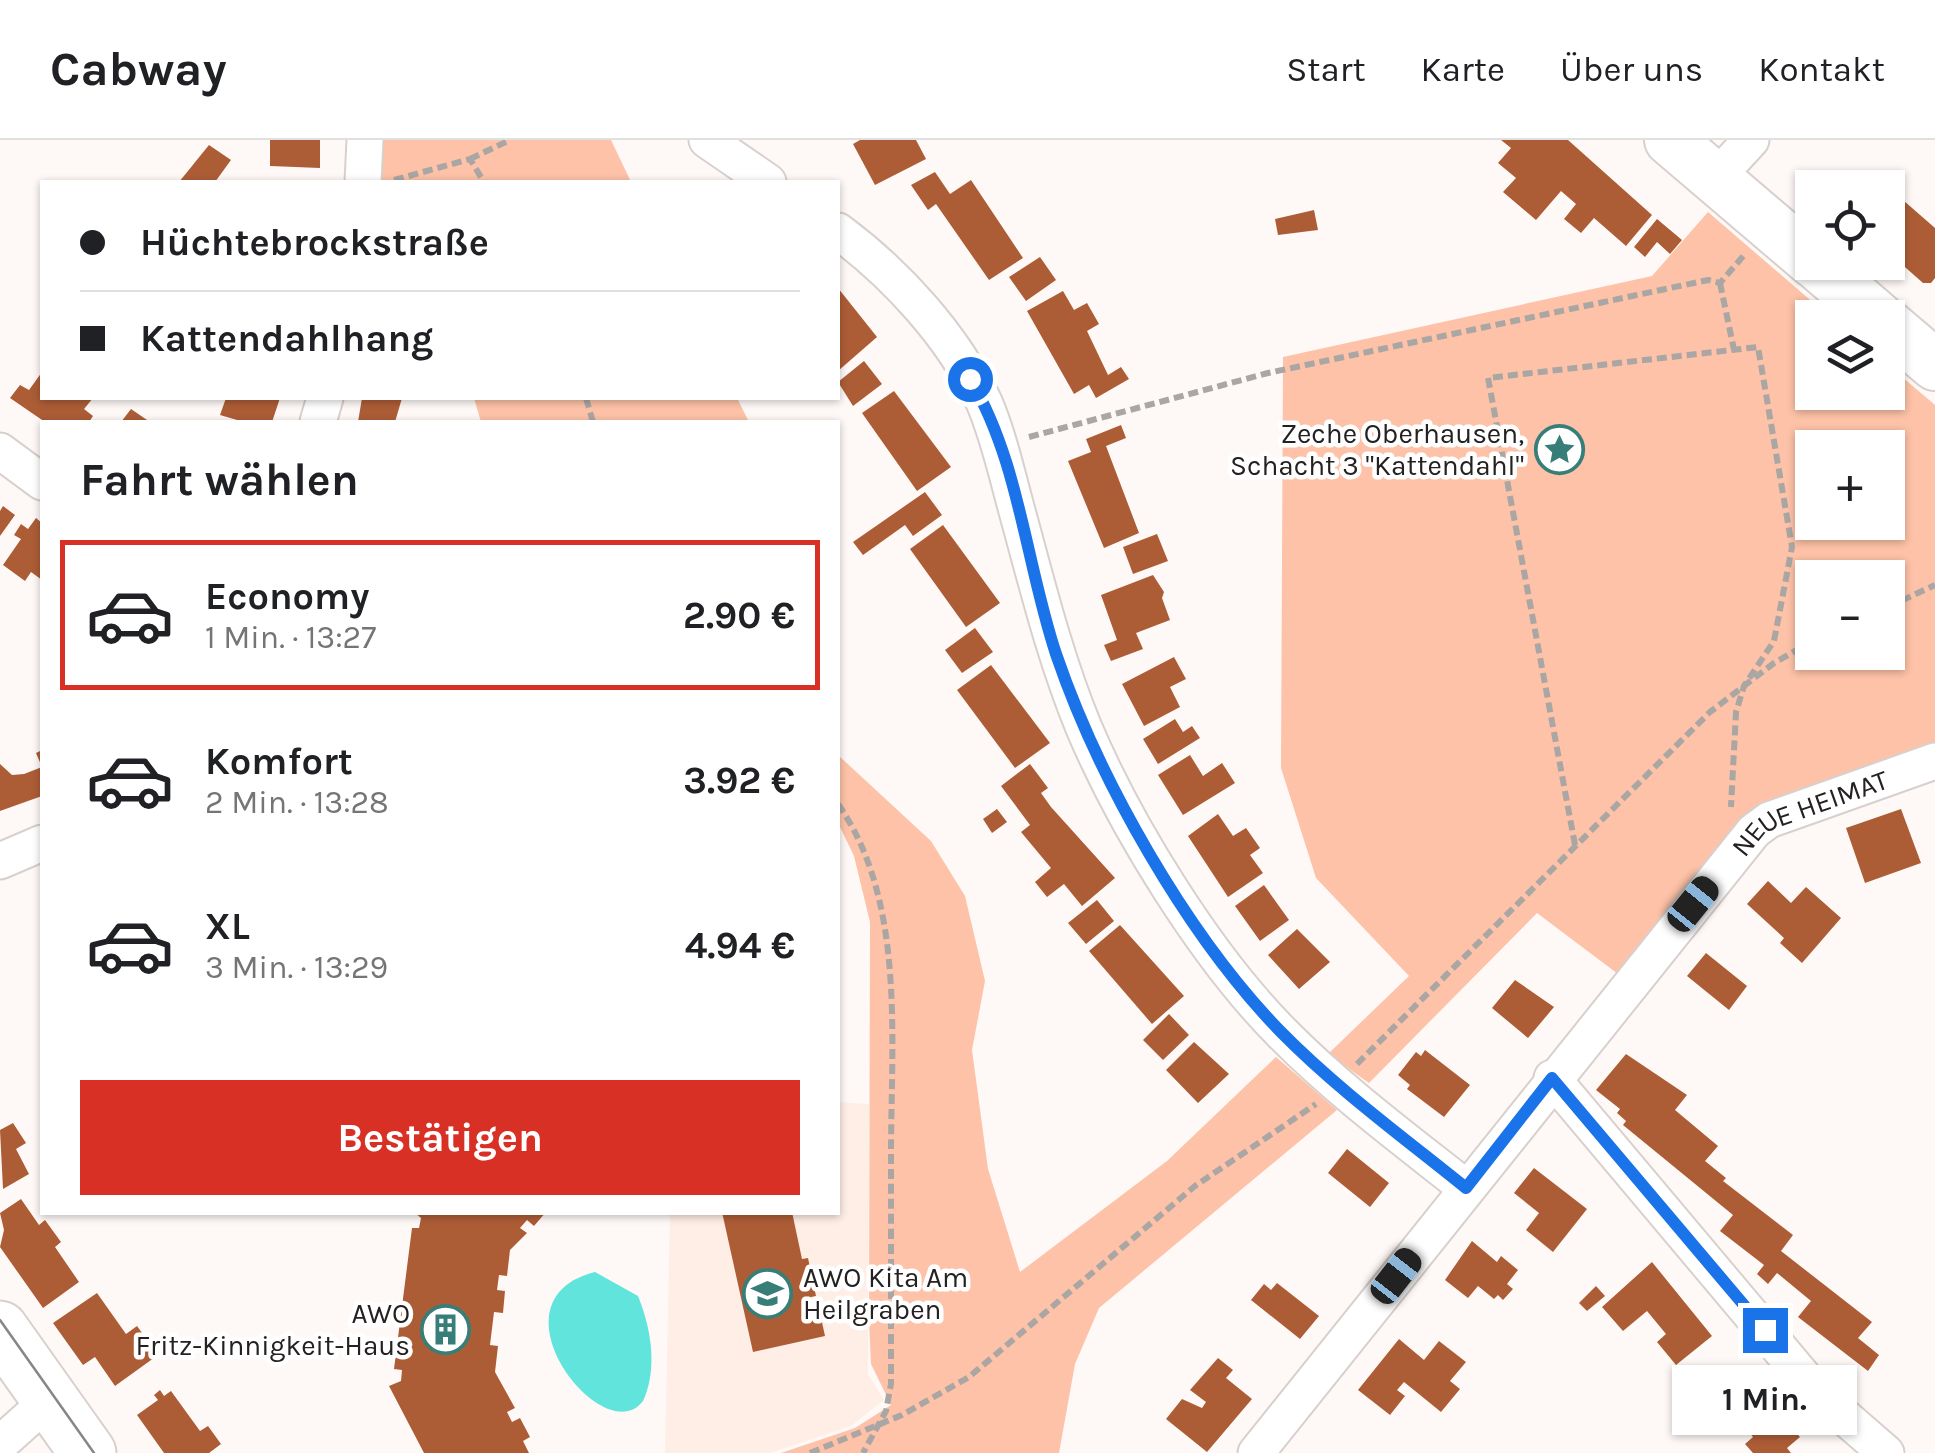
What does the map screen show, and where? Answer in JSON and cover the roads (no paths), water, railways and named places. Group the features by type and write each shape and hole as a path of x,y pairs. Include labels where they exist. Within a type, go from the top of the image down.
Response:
{"main road":[{"path":"0,1329 88,1453"}],"street":[{"path":"363,180 365,140"},
{"path":"707,140 765,180"},
{"path":"1670,140 1795,247"},
{"path":"1715,179 1751,140"},
{"path":"840,233 889,273 925,313 983,401 1056,652 1086,730 1122,804 1188,912 1232,975 1279,1030 1336,1084 1466,1188"},
{"path":"1834,280 1858,300"},
{"path":"1905,340 1935,366"},
{"path":"0,451 40,481"},
{"name":"NEUE HEIMAT","path":"1256,1453 1740,846 1769,820 1935,762"},
{"path":"0,861 40,843"},
{"path":"1552,1078 1818,1393 1886,1453"},
{"path":"0,1444 49,1400"}],"water":[{"path":"595,1272 638,1296 646,1321 651,1348 648,1388 643,1401 625,1412 603,1407 581,1390 562,1366 551,1339 550,1311 563,1288"}],"tram line":[{"path":"0,1320 94,1453"}],"place":[{"name":"Zeche Oberhausen, Schacht 3 \"Kattendahl\"","path":"1559,449"},
{"name":"AWO Kita Am Heilgraben","path":"768,1293"},
{"name":"AWO Fritz-Kinnigkeit-Haus","path":"445,1329"}]}
